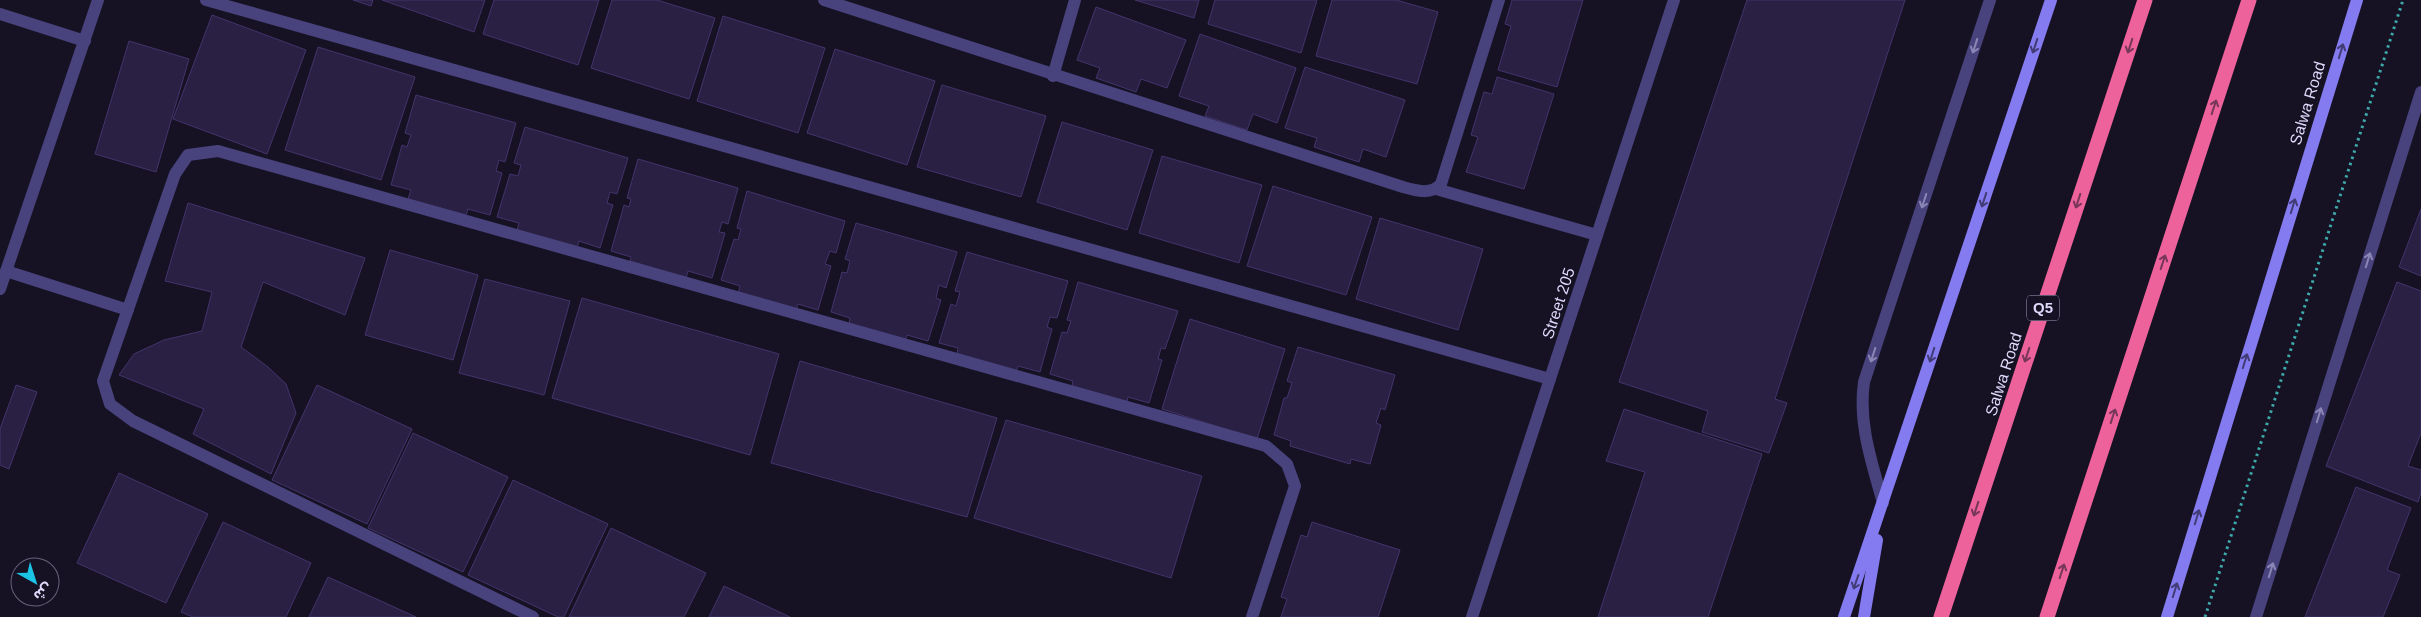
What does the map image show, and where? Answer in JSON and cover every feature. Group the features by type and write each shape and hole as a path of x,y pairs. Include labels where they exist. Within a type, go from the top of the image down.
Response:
{"highway":[{"name":"Salwa Road","path":"1941,617 2145,0"},
{"path":"2047,617 2249,0"}],"main road":[{"path":"1844,617 2051,0"},
{"name":"Salwa Road","path":"2167,617 2357,0"},
{"path":"1864,617 1883,503"}],"street":[{"path":"0,289 98,0"},
{"path":"206,0 1550,379"},
{"path":"824,0 1053,76 1403,187 1425,191 1436,189 1597,236"},
{"path":"1053,76 1075,0"},
{"path":"1436,189 1445,174 1499,0"},
{"name":"Street 205","path":"1472,617 1674,0"},
{"path":"1883,503 1864,432 1862,399 1864,382 1990,0"},
{"path":"0,14 85,41"},
{"path":"2256,617 2421,92"},
{"path":"533,617 134,421 110,404 103,381 175,174 188,155 218,151 1266,446 1287,464 1295,486 1252,617"},
{"path":"6,271 128,310"}],"path":[{"path":"2205,617 2403,0"}],"building":[{"path":"353,0 373,0 371,6"},
{"path":"382,0 485,0 474,32"},
{"path":"494,0 599,0 578,65 483,34"},
{"path":"612,0 657,0 715,18 689,99 591,68"},
{"path":"1135,0 1199,0 1194,18"},
{"path":"1215,0 1317,0 1301,53 1208,24"},
{"path":"1332,0 1396,0 1438,12 1417,84 1316,56"},
{"path":"1512,0 1583,0 1557,87 1498,70 1511,26 1505,24"},
{"path":"1747,0 1905,0 1775,399 1787,403 1769,453 1702,432 1708,411 1619,382"},
{"path":"1096,7 1186,40 1167,88 1141,79 1136,92 1096,78 1100,68 1077,60"},
{"path":"212,15 306,50 267,154 173,119"},
{"path":"723,16 825,48 798,133 697,101"},
{"path":"1200,34 1296,68 1277,123 1253,114 1247,130 1205,116 1209,106 1179,96"},
{"path":"129,41 189,59 156,172 95,154"},
{"path":"318,47 415,77 381,180 285,150"},
{"path":"835,49 935,81 907,165 807,133"},
{"path":"1305,67 1405,100 1386,157 1363,149 1359,162 1314,147 1317,138 1285,128"},
{"path":"1497,77 1554,94 1524,189 1466,172 1478,137 1471,135 1484,92 1492,94"},
{"path":"942,85 1046,116 1021,197 917,167"},
{"path":"416,95 516,123 505,162 499,160 496,171 502,173 490,215 468,209 466,215 408,199 411,190 391,185 402,145 407,147 411,135 405,133"},
{"path":"1062,122 1153,150 1127,230 1037,202"},
{"path":"525,127 628,158 617,194 610,192 607,203 613,205 600,248 579,241 577,248 517,230 519,223 497,217 510,174 518,176 521,165 514,163"},
{"path":"1162,156 1262,185 1239,263 1139,233"},
{"path":"638,159 738,188 728,224 722,222 719,232 725,233 712,278 688,271 686,278 630,261 631,257 611,251 624,205 629,207 631,199 627,198"},
{"path":"1273,186 1372,217 1346,295 1247,266"},
{"path":"747,191 845,221 836,253 830,251 825,264 831,266 818,310 798,304 796,310 738,293 740,286 721,280 734,239 738,240 741,229 737,228"},
{"path":"188,203 365,258 345,315 263,282 241,347 268,367 286,384 296,413 271,474 193,434 204,409 119,375 134,354 164,340 202,331 212,292 165,281"},
{"path":"2421,209 2421,276 2399,267"},
{"path":"1380,218 1483,249 1458,330 1356,299"},
{"path":"856,223 957,252 946,288 939,285 936,298 941,300 928,341 907,335 905,341 849,324 850,318 831,312 842,272 847,273 850,261 845,259"},
{"path":"390,250 478,275 453,360 365,335"},
{"path":"967,252 1068,281 1057,318 1050,317 1047,327 1052,329 1040,372 1018,366 1016,372 957,354 958,348 939,343 951,304 956,306 960,292 955,291"},
{"path":"485,279 570,301 544,395 459,373"},
{"path":"1078,282 1178,311 1165,349 1161,348 1158,359 1162,360 1149,403 1128,397 1127,402 1072,386 1073,381 1050,374 1062,332 1067,333 1071,321 1067,320"},
{"path":"2397,282 2421,291 2421,433 2408,466 2421,470 2421,493 2418,502 2326,466"},
{"path":"582,298 779,354 750,455 552,398"},
{"path":"1190,319 1285,349 1257,439 1162,409"},
{"path":"1298,347 1395,375 1385,410 1381,408 1376,423 1381,425 1370,464 1351,459 1350,464 1290,446 1291,441 1274,435 1284,398 1287,398 1292,383 1287,381"},
{"path":"800,361 997,418 967,517 771,463"},
{"path":"16,385 37,392 9,469 0,465 0,429"},
{"path":"317,385 412,429 367,524 272,480"},
{"path":"1624,409 1762,454 1708,617 1598,617 1645,472 1606,461"},
{"path":"1006,420 1202,476 1171,578 974,518"},
{"path":"413,433 508,477 463,572 368,528"},
{"path":"119,473 208,514 166,603 77,563"},
{"path":"513,480 608,524 564,617 558,617 468,575"},
{"path":"2356,487 2411,508 2387,570 2400,575 2383,617 2305,617"},
{"path":"223,522 311,563 286,617 193,617 181,612"},
{"path":"1312,522 1400,550 1378,617 1281,617 1287,599 1281,597 1301,535 1307,537"},
{"path":"611,528 706,573 684,617 569,617"},
{"path":"328,577 416,617 309,617"},
{"path":"724,586 790,617 709,617"}]}
